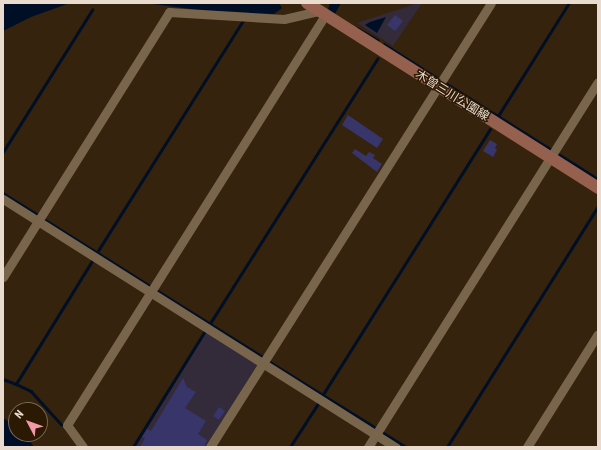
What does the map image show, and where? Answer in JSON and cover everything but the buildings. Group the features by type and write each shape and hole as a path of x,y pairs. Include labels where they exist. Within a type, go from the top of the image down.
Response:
{"main road":[{"name":"木曽三川公園線","path":"308,3 598,188"}],"street":[{"path":"210,447 264,364 491,3"},
{"path":"3,277 169,12 284,19 322,13"},
{"path":"83,447 67,425 151,292 322,13"},
{"path":"368,447 598,82"},
{"path":"3,199 396,447"},
{"path":"527,447 598,334"}],"shaded area":[{"path":"422,3 393,46 357,23"},
{"path":"206,331 258,363 207,447 134,447"}],"water":[{"path":"3,3 70,3 31,17 3,31"},
{"path":"145,3 279,3 282,8 274,14 207,11"},
{"path":"330,3 341,3 335,14 328,9"},
{"path":"386,17 377,33 365,25 370,22"},
{"path":"3,418 8,421 8,442 31,442 34,447 3,447"}],"waterway":[{"path":"498,116 569,3"},
{"path":"3,152 92,10"},
{"path":"96,254 243,21"},
{"path":"357,28 378,40"},
{"path":"384,44 439,79"},
{"path":"209,325 377,59"},
{"path":"444,82 552,150"},
{"path":"322,396 490,129"},
{"path":"557,153 598,179"},
{"path":"3,193 38,215"},
{"path":"447,447 598,206"},
{"path":"44,219 150,286"},
{"path":"3,379 16,384 92,261"},
{"path":"158,291 263,357"},
{"path":"133,447 205,331"},
{"path":"270,362 376,428"},
{"path":"16,384 31,391 61,424"},
{"path":"290,447 319,402"},
{"path":"382,432 406,447"}]}
